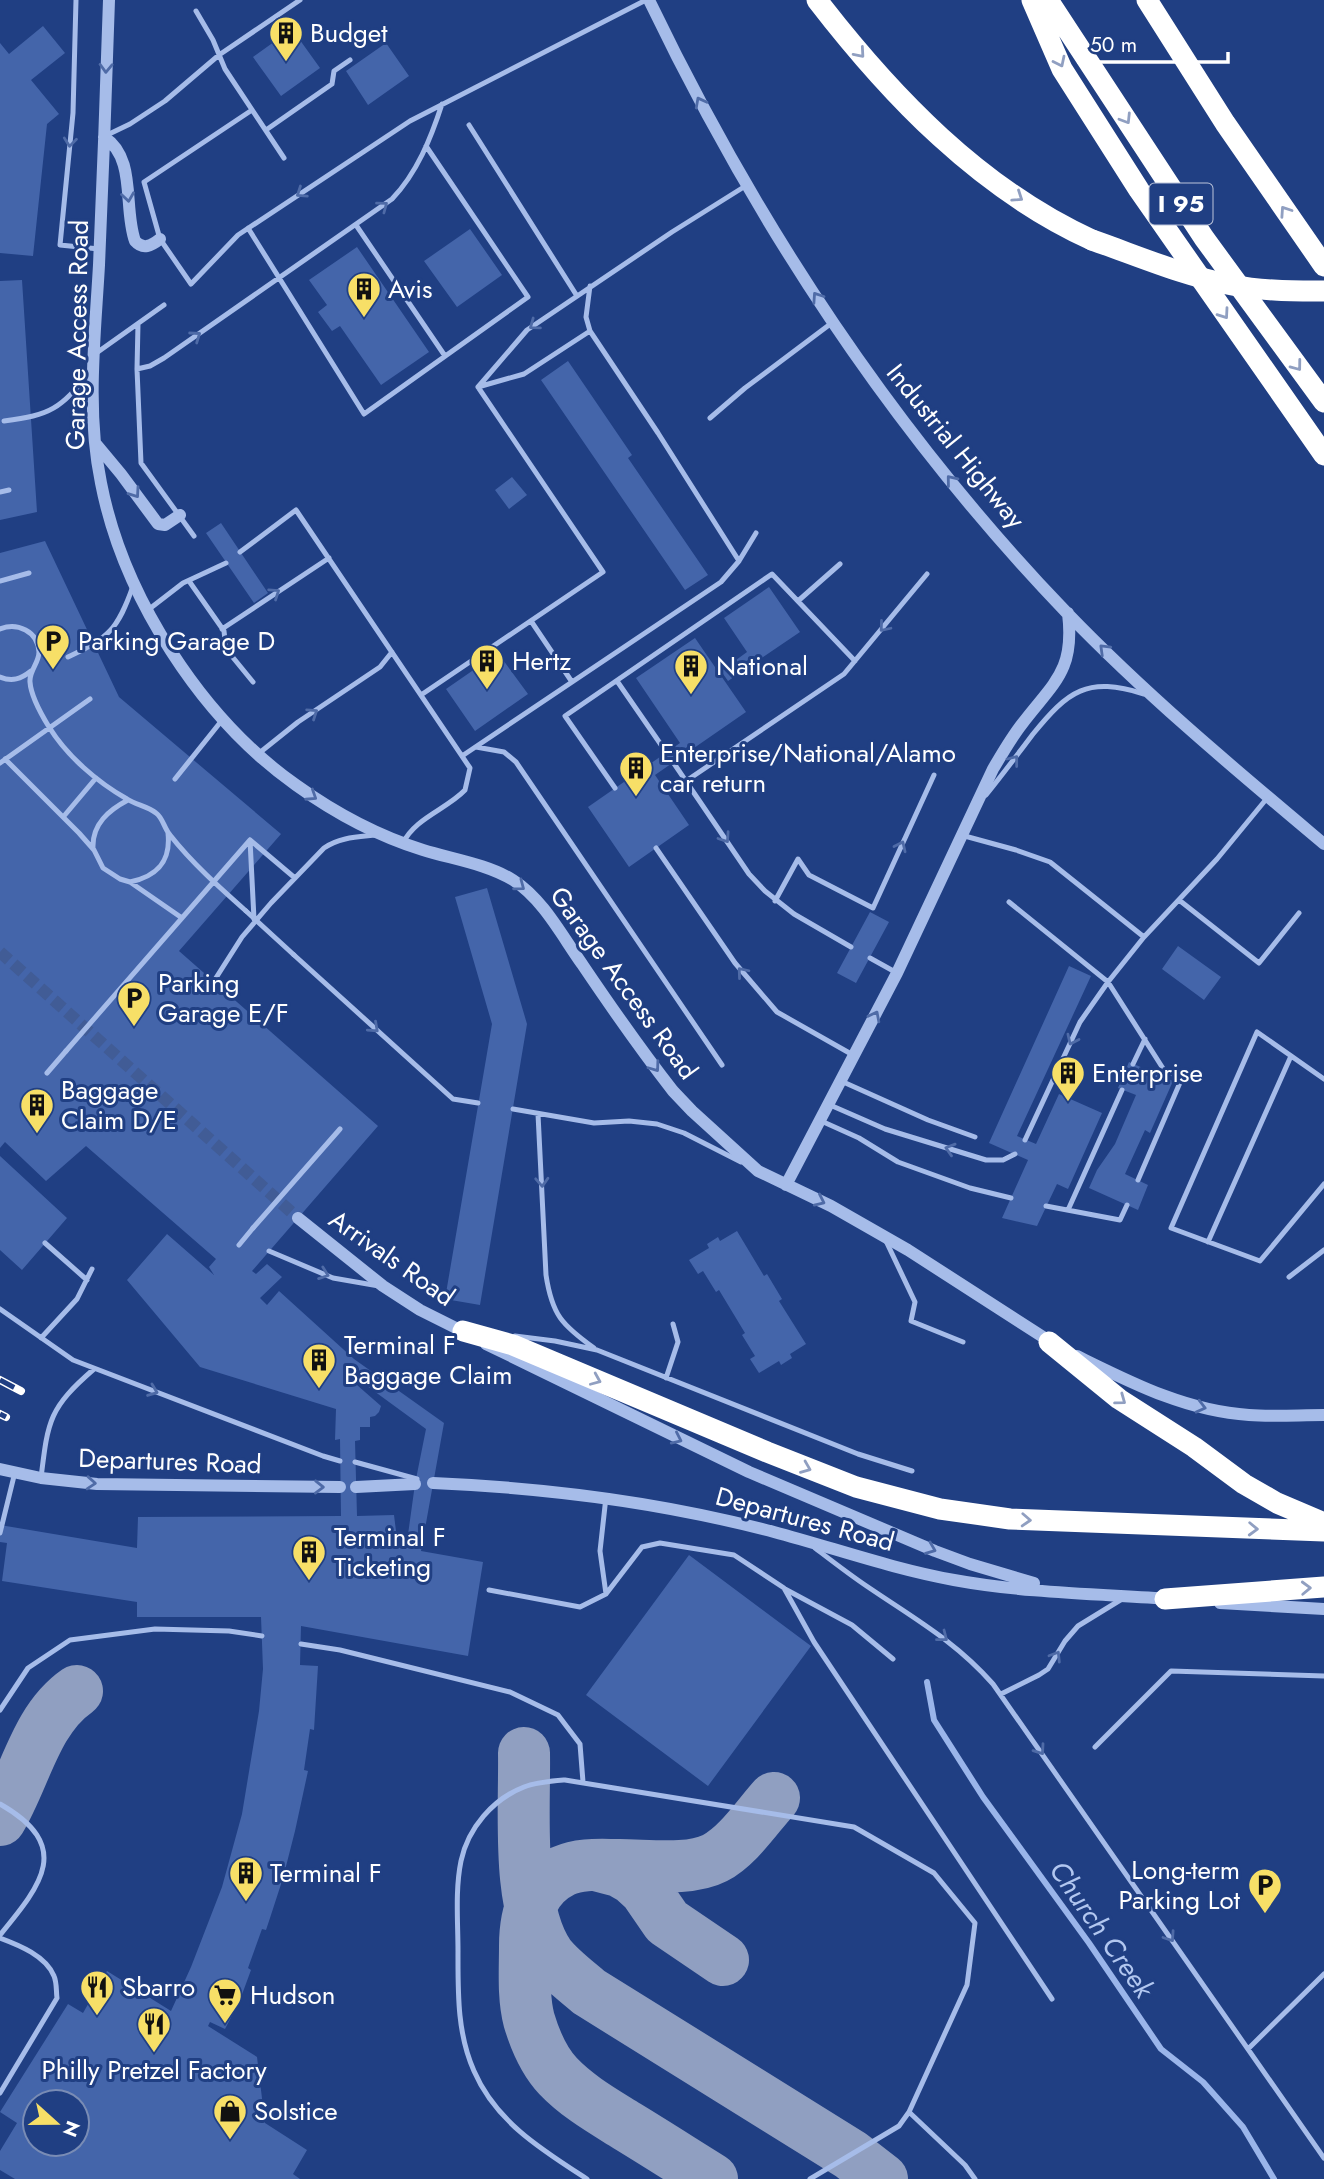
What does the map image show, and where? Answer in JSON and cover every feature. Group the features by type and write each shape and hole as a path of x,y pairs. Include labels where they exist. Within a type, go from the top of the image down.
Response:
{"highway":[{"path":"817,0 890,86 963,156 1015,196 1058,223 1092,240 1184,273 1232,286 1277,291 1324,291"},
{"path":"1032,0 1062,69 1139,190 1324,455"},
{"name":"I 95","path":"1048,0 1204,238 1324,402"},
{"path":"1147,0 1225,123 1324,266"},
{"path":"1092,240 1217,272 1262,278 1324,279"},
{"path":"463,1331 513,1345 830,1478 914,1504 986,1517 1036,1521 1324,1531"},
{"path":"1049,1342 1119,1399 1244,1484 1277,1503 1324,1523"},
{"path":"1165,1599 1324,1587"}],"street":[{"name":"Garage Access Road","path":"109,0 93,411 101,483 117,542 134,583 186,671 223,719 258,754 313,797 381,834 501,874 521,886 546,913 673,1091 758,1171 831,1206 883,1235 928,1261 1049,1342 1133,1384 1200,1408 1248,1415 1324,1415"},
{"name":"Industrial Highway","path":"647,0 689,82 770,225 833,322 920,442 1068,614 1153,696 1324,844"},
{"path":"104,137 114,144 123,161 135,241 140,246 147,247 160,239"},
{"path":"96,444 158,524 164,526 180,515"},
{"path":"786,1185 897,973 993,769 1012,738 1061,673 1070,639 1068,614"},
{"name":"Arrivals Road","path":"298,1219 383,1286 420,1310 507,1356 775,1484 970,1564 1081,1594"},
{"name":"Departures Road","path":"0,1469 41,1478 97,1484 340,1487"},
{"path":"356,1488 416,1481"},
{"name":"Departures Road","path":"433,1483 539,1489 606,1497 707,1516 954,1580 1081,1594 1324,1608"}],"lane":[{"path":"76,0 73,114 60,245 99,249"},
{"path":"104,137 165,101 219,55 300,0"},
{"path":"252,110 144,182 160,239 191,284 248,228 410,121 647,0"},
{"path":"196,11 213,40 225,69 284,158"},
{"path":"266,130 332,84 334,71 350,60"},
{"path":"137,369 157,363 382,207 401,190 415,169 442,104"},
{"path":"468,125 577,296"},
{"path":"248,228 364,414 528,297 426,146"},
{"path":"478,387 527,330 590,286 747,186"},
{"path":"356,225 445,356"},
{"path":"590,286 586,317 590,331 739,561"},
{"path":"4,421 39,416 66,399 94,361 164,305"},
{"path":"710,418 745,388 833,322"},
{"path":"138,324 141,463 194,536"},
{"path":"478,387 524,373 590,331"},
{"path":"421,695 603,572 478,387"},
{"path":"0,492 9,490"},
{"path":"240,552 296,510 470,768 465,790 416,826 403,843"},
{"path":"462,756 721,582 739,561 756,533"},
{"path":"222,629 329,558"},
{"path":"148,610 189,581 226,562"},
{"path":"798,601 840,564"},
{"path":"0,582 29,573"},
{"path":"615,788 565,716 772,574 855,661"},
{"path":"686,781 844,674 927,574"},
{"path":"189,581 222,629 226,649 253,682"},
{"path":"68,657 94,645 113,629 134,583"},
{"path":"531,621 572,682"},
{"path":"0,629 18,626 31,634 39,653 30,677 32,690 49,727 81,765 128,800 155,812 161,818 167,833 169,850 162,865 147,877 130,882"},
{"path":"258,754 298,722 383,664 392,652"},
{"path":"0,677 19,679 32,671"},
{"path":"617,681 666,752"},
{"path":"971,814 1052,711 1068,696 1087,688 1108,687 1153,696"},
{"path":"90,699 3,761 64,816 94,850 103,868 130,882 182,918"},
{"path":"175,779 223,719"},
{"path":"475,747 504,752 516,762 722,1065"},
{"path":"673,762 749,874 775,901 851,947"},
{"path":"775,901 798,859 808,875 873,908 934,775"},
{"path":"64,816 96,778"},
{"path":"1025,1140 1080,1022 1108,982 1144,937 1217,859 1268,797"},
{"path":"94,850 93,841 100,822 114,808 128,800"},
{"path":"167,833 214,882 453,1099 478,1103"},
{"path":"214,981 242,937 324,848 347,838 381,834"},
{"path":"961,835 1050,862 1144,937"},
{"path":"250,840 295,878"},
{"path":"46,1073 250,840"},
{"path":"250,840 254,919"},
{"path":"656,848 735,963 777,1012 854,1056"},
{"path":"1179,900 1259,963 1299,913"},
{"path":"1009,902 1108,982 1164,1070 1182,1078 1138,1180"},
{"path":"870,958 897,973"},
{"path":"1324,1079 1257,1032 1171,1228 1259,1261 1324,1184"},
{"path":"1133,1064 1144,1040"},
{"path":"1208,1242 1291,1056"},
{"path":"841,1081 928,1120 975,1137"},
{"path":"1068,1210 1122,1090"},
{"path":"828,1104 885,1129 986,1160 1003,1160 1015,1154"},
{"path":"513,1109 594,1123 629,1121 657,1124 684,1133 758,1171"},
{"path":"538,1114 546,1275 550,1296 565,1324 597,1350"},
{"path":"819,1120 859,1138 898,1162 970,1188 1011,1198"},
{"path":"239,1245 341,1129"},
{"path":"1046,1206 1120,1220 1127,1205"},
{"path":"883,1235 914,1297 915,1307 911,1321 963,1342"},
{"path":"45,1243 87,1280"},
{"path":"269,1251 333,1278 383,1286"},
{"path":"1289,1277 1324,1251"},
{"path":"41,1338 77,1299 92,1269"},
{"path":"0,1309 73,1360 340,1461"},
{"path":"666,1378 678,1342 673,1324"},
{"path":"463,1331 500,1335"},
{"path":"513,1336 597,1350 858,1454 912,1471"},
{"path":"41,1478 53,1414 69,1391 94,1369"},
{"path":"355,1462 416,1481"},
{"path":"0,1533 15,1472"},
{"path":"606,1497 600,1551 606,1594"},
{"path":"807,1542 867,1587 945,1638 974,1663 1001,1694 1324,2158"},
{"path":"489,1590 580,1607 606,1594 642,1547 660,1543 734,1555 784,1588 852,1625 894,1659"},
{"path":"784,1588 814,1642 1052,1999"},
{"path":"1001,1694 1048,1669 1078,1626 1126,1596"},
{"path":"0,1710 28,1668 70,1640 155,1629 229,1631 262,1636"},
{"path":"301,1644 340,1650 510,1692 558,1715 580,1744 583,1783"},
{"path":"1095,1747 1171,1671 1324,1676"},
{"path":"587,2179 536,2147 492,2104 473,2071 462,2034 458,2000 461,1860 476,1825 505,1797 524,1787 565,1780 854,1827 934,1873 975,1923 967,1985 909,2112 899,2126 810,2179"},
{"path":"0,1804 30,1824 43,1848 44,1857 43,1871 35,1890 0,1936 28,1951 50,1968 56,1984 57,1998 0,2093"},
{"path":"1248,2049 1324,1974"},
{"path":"909,2112 965,2165 975,2179"}],"building":[{"path":"43,26 65,53 31,80 59,114 47,124 33,256 0,253 0,43 9,54"},
{"name":"Budget","path":"292,29 320,68 281,96 253,57"},
{"path":"386,43 409,76 368,105 346,71"},
{"path":"470,229 502,275 457,307 424,261"},
{"name":"Avis","path":"357,247 429,352 381,385 340,326 332,331 318,312 327,305 309,280"},
{"path":"22,280 37,512 0,520 0,281"},
{"path":"568,361 632,455 628,458 708,575 685,590 541,380"},
{"path":"512,477 527,495 509,509 495,490"},
{"path":"221,523 268,593 254,603 206,533"},
{"path":"45,541 119,697 281,834 179,951 378,1126 252,1271 256,1274 267,1264 282,1277 260,1298 267,1305 279,1291 354,1359 444,1423 421,1551 483,1562 468,1656 301,1626 300,1665 318,1666 314,1730 310,1729 304,1770 308,1771 295,1831 270,1918 266,1930 262,1929 240,2000 225,2029 210,2022 208,2026 257,2057 265,2123 307,2150 293,2174 300,2179 15,2179 0,2170 0,2151 17,2123 0,2112 68,2004 83,2013 107,1971 171,2011 222,1887 242,1814 263,1669 261,1617 137,1617 137,1602 2,1581 7,1543 0,1542 0,1525 137,1548 138,1517 341,1516 340,1439 335,1440 336,1409 200,1367 127,1280 167,1234 214,1275 209,1267 216,1259 86,1146 46,1181 5,1142 0,1148 0,553","holes":["352,1375 426,1429 415,1484 406,1549 398,1547 394,1515 357,1516 355,1441 360,1440 360,1427 370,1427 370,1417 375,1416 381,1406 349,1378"]},
{"path":"769,587 800,632 728,681 721,671 747,652 724,618"},
{"path":"695,638 746,712 655,775 689,825 629,867 588,807 680,743 636,678"},
{"name":"Hertz","path":"498,653 528,694 475,731 446,689"},
{"path":"487,888 527,1024 480,1305 445,1299 492,1024 455,897"},
{"path":"870,912 889,922 856,983 837,973"},
{"path":"1178,946 1221,977 1204,1000 1162,969"},
{"name":"Enterprise","path":"1069,966 1091,976 1017,1136 1036,1144 1059,1094 1102,1113 1068,1189 1057,1184 1037,1226 1002,1218 1028,1160 989,1143"},
{"path":"1129,1062 1173,1081 1150,1133 1145,1130 1125,1174 1148,1185 1138,1210 1089,1188 1097,1170 1115,1144 1136,1095 1118,1088"},
{"path":"0,1156 67,1218 22,1270 0,1250"},
{"path":"737,1231 764,1276 767,1274 782,1299 779,1301 806,1344 790,1354 792,1358 781,1365 779,1361 759,1373 750,1359 755,1356 742,1335 745,1333 719,1290 716,1292 703,1271 698,1274 689,1260 709,1248 707,1244 718,1237 720,1241"},
{"path":"689,1555 811,1646 708,1786 586,1695"}],"waterway":[{"name":"Church Creek","path":"927,1682 934,1720 983,1797 1089,1943 1161,2049 1203,2082 1243,2127 1274,2179"}],"taxiway":[{"path":"0,1820 41,1734 63,1703 77,1691"},
{"path":"524,1753 524,1858 527,1885 538,1935 549,1955 589,1992 851,2155 882,2179"},
{"path":"712,2179 591,2103 553,2070 537,2043 527,2011 525,1934 532,1902 552,1877 563,1871 591,1865 669,1866 705,1862 731,1846 774,1798"},
{"path":"596,1865 619,1871 633,1879 645,1890 667,1922 723,1960"}],"tunnel":[{"path":"0,952 298,1218"}],"railway":[{"path":"0,1380 21,1391"},
{"path":"0,1414 6,1417"}],"place":[{"name":"Budget","path":"286,63"},
{"name":"Avis","path":"364,319"},
{"name":"Parking Garage D","path":"53,671"},
{"name":"Hertz","path":"487,691"},
{"name":"National","path":"691,696"},
{"name":"Enterprise/National/Alamo car return","path":"636,798"},
{"name":"Parking Garage E/F","path":"134,1028"},
{"name":"Enterprise","path":"1068,1103"},
{"name":"Baggage Claim D/E","path":"37,1135"},
{"name":"Terminal F Baggage Claim","path":"319,1390"},
{"name":"Terminal F Ticketing","path":"309,1582"},
{"name":"Terminal F","path":"246,1903"},
{"name":"Long-term Parking Lot","path":"1265,1915"},
{"name":"Sbarro","path":"97,2017"},
{"name":"Hudson","path":"225,2025"},
{"name":"Philly Pretzel Factory","path":"154,2054"},
{"name":"Solstice","path":"230,2141"}]}
